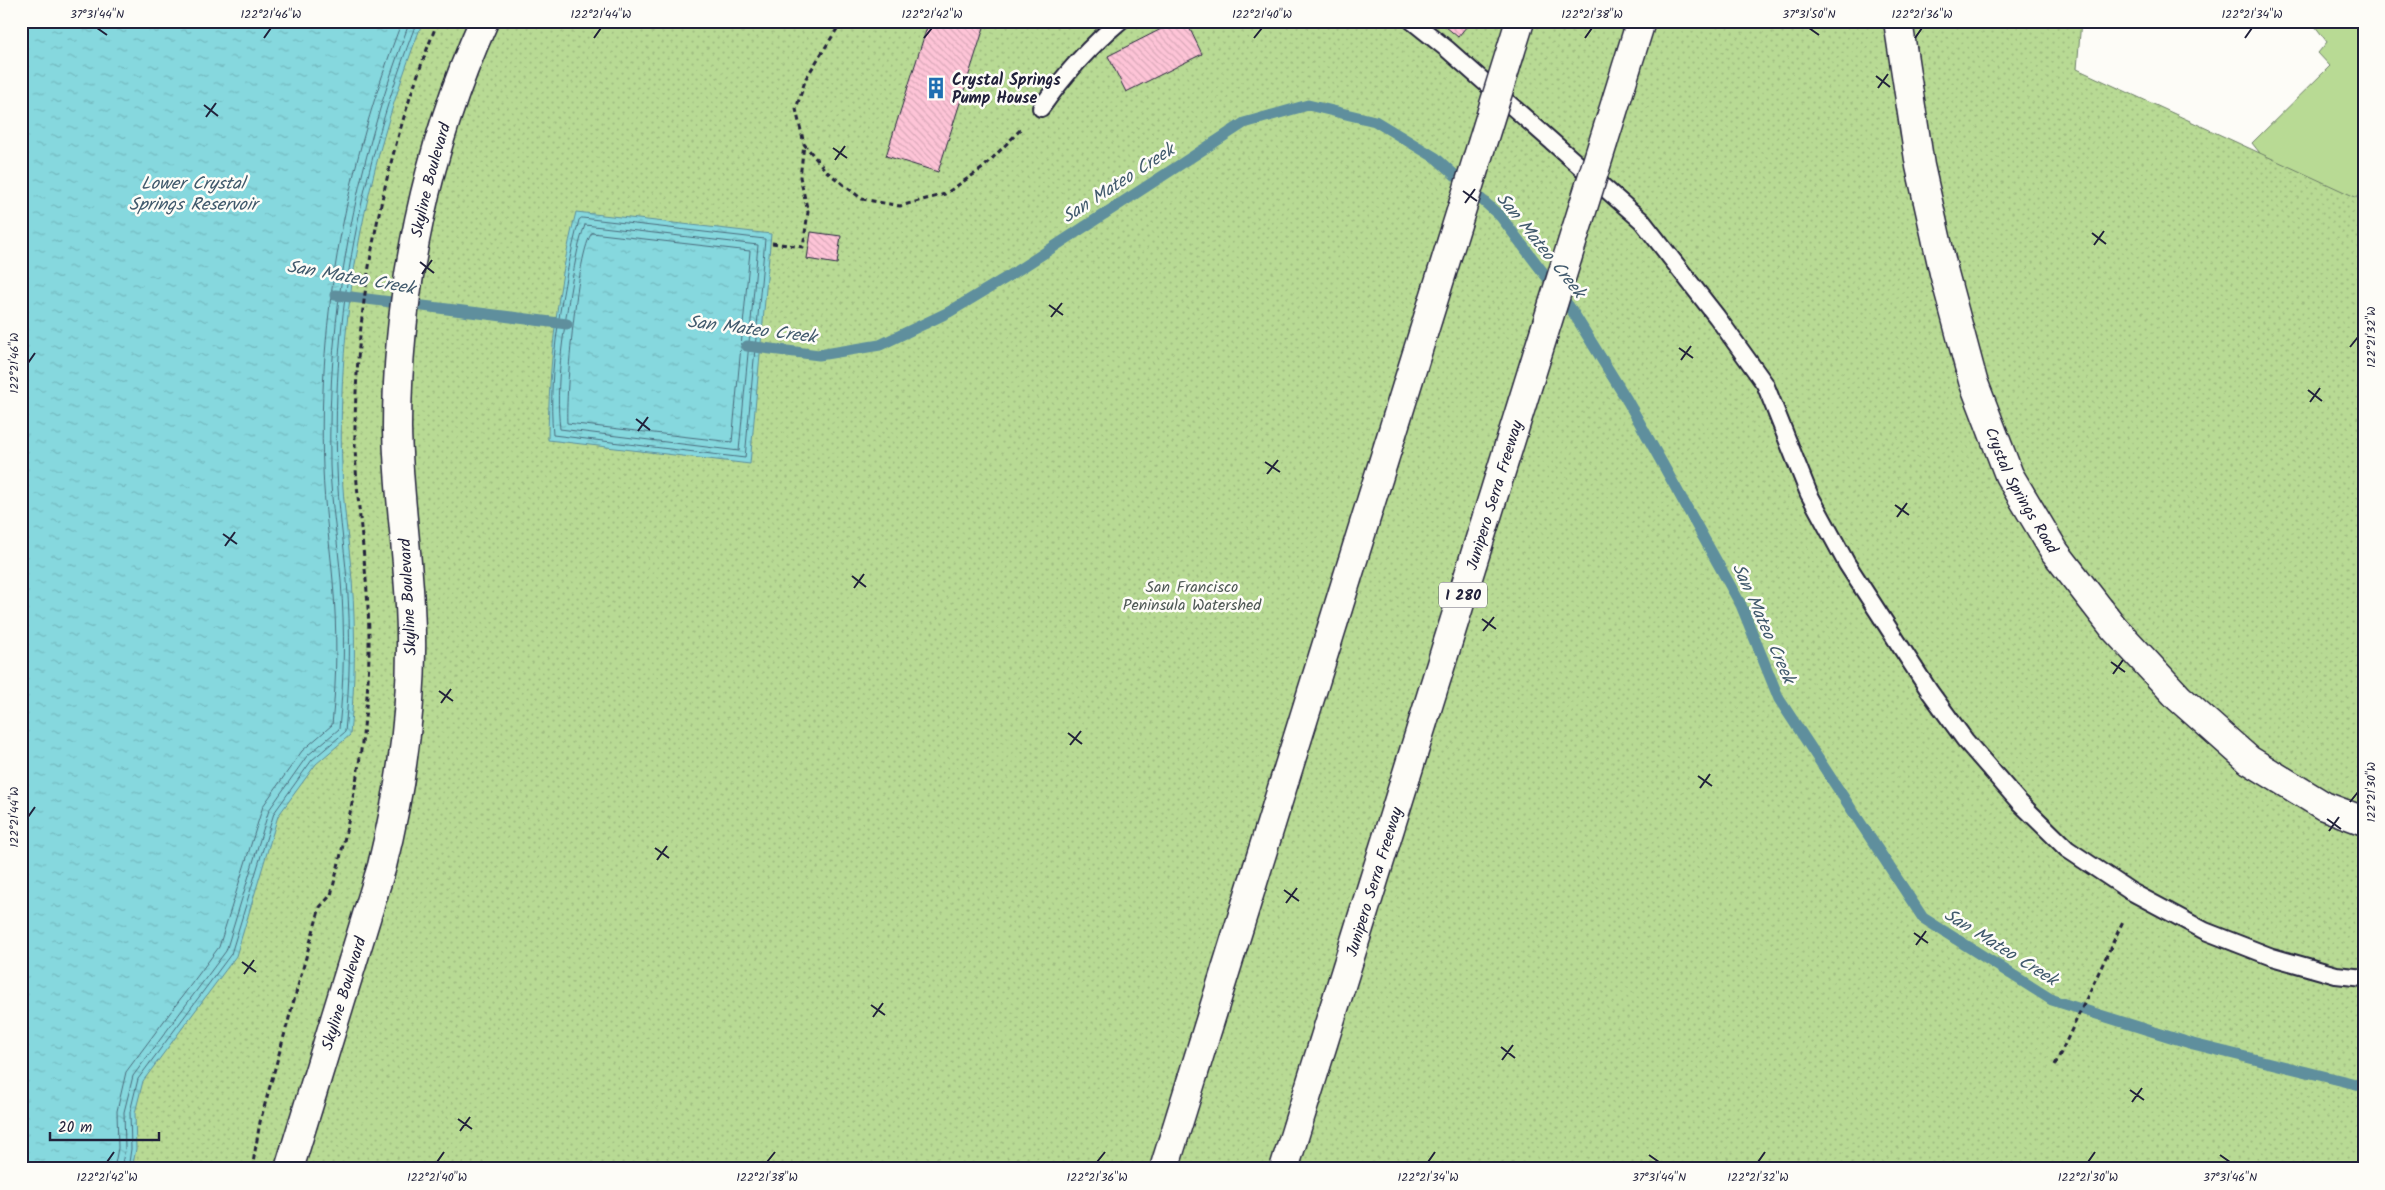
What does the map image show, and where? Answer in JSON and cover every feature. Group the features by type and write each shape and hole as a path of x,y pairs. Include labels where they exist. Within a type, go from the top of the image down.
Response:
{"main road":[{"name":"Skyline Boulevard","path":"289,1169 379,874 394,816 409,715 411,663 410,606 398,456 398,388 405,309 415,244 434,162 461,77 484,21"},
{"path":"1164,1169 1520,21"},
{"name":"Junipero Serra Freeway","path":"1284,1169 1641,21"},
{"name":"Crystal Springs Road","path":"1898,21 1920,166 1944,273 1973,381 2009,475 2055,552 2114,628 2179,698 2248,760 2324,806 2364,822"}],"lane":[{"path":"1041,108 1065,74 1088,49 1120,21"},
{"path":"1412,21 1447,48 1642,221 1667,252 1765,384 1809,494 1847,564 1930,692 1965,740 2019,802 2066,849 2130,891 2204,931 2272,957 2336,975 2364,978"}],"path":[{"path":"772,243 803,246 808,212 800,177 804,144 796,109 806,78 842,21"},
{"path":"804,144 826,172 862,199 900,206 945,194 983,168 1041,108"},
{"path":"252,1169 260,1122 320,907 331,895 352,809"},
{"path":"2055,1066 2120,928"}],"green space":[{"name":"San Francisco Peninsula Watershed","path":"21,21 2081,21 2077,69 2364,201 2364,1169 21,1169"},
{"path":"2320,21 2364,21 2364,190 2332,219 2263,157 2252,143 2330,66 2318,53 2327,42 2315,26"}],"water":[{"name":"Lower Crystal Springs Reservoir","path":"21,21 423,21 403,75 371,185 359,240 344,353 341,410 342,468 352,580 354,638 354,677 350,735 316,764 278,816 236,956 143,1081 135,1113 136,1149 132,1169 21,1169"},
{"path":"576,212 771,234 750,464 548,440 550,382 555,325 569,240"}],"building":[{"name":"Crystal Springs Pump House","path":"929,21 986,21 938,172 886,156"},
{"path":"1177,21 1186,21 1202,54 1126,92 1108,56"},
{"path":"1439,21 1471,21 1458,37"},
{"path":"811,232 841,236 837,264 807,259"}],"waterway":[{"name":"San Mateo Creek","path":"747,346 819,355 880,345 949,312 1009,276 1244,123 1308,105 1375,121 1436,158 1501,217 1571,309 1627,400 1741,605 1779,699 1923,918 2052,1000 2193,1044 2364,1086"},
{"name":"San Mateo Creek","path":"335,295 567,324"}],"place":[{"name":"Crystal Springs Pump House","path":"936,88"}]}
